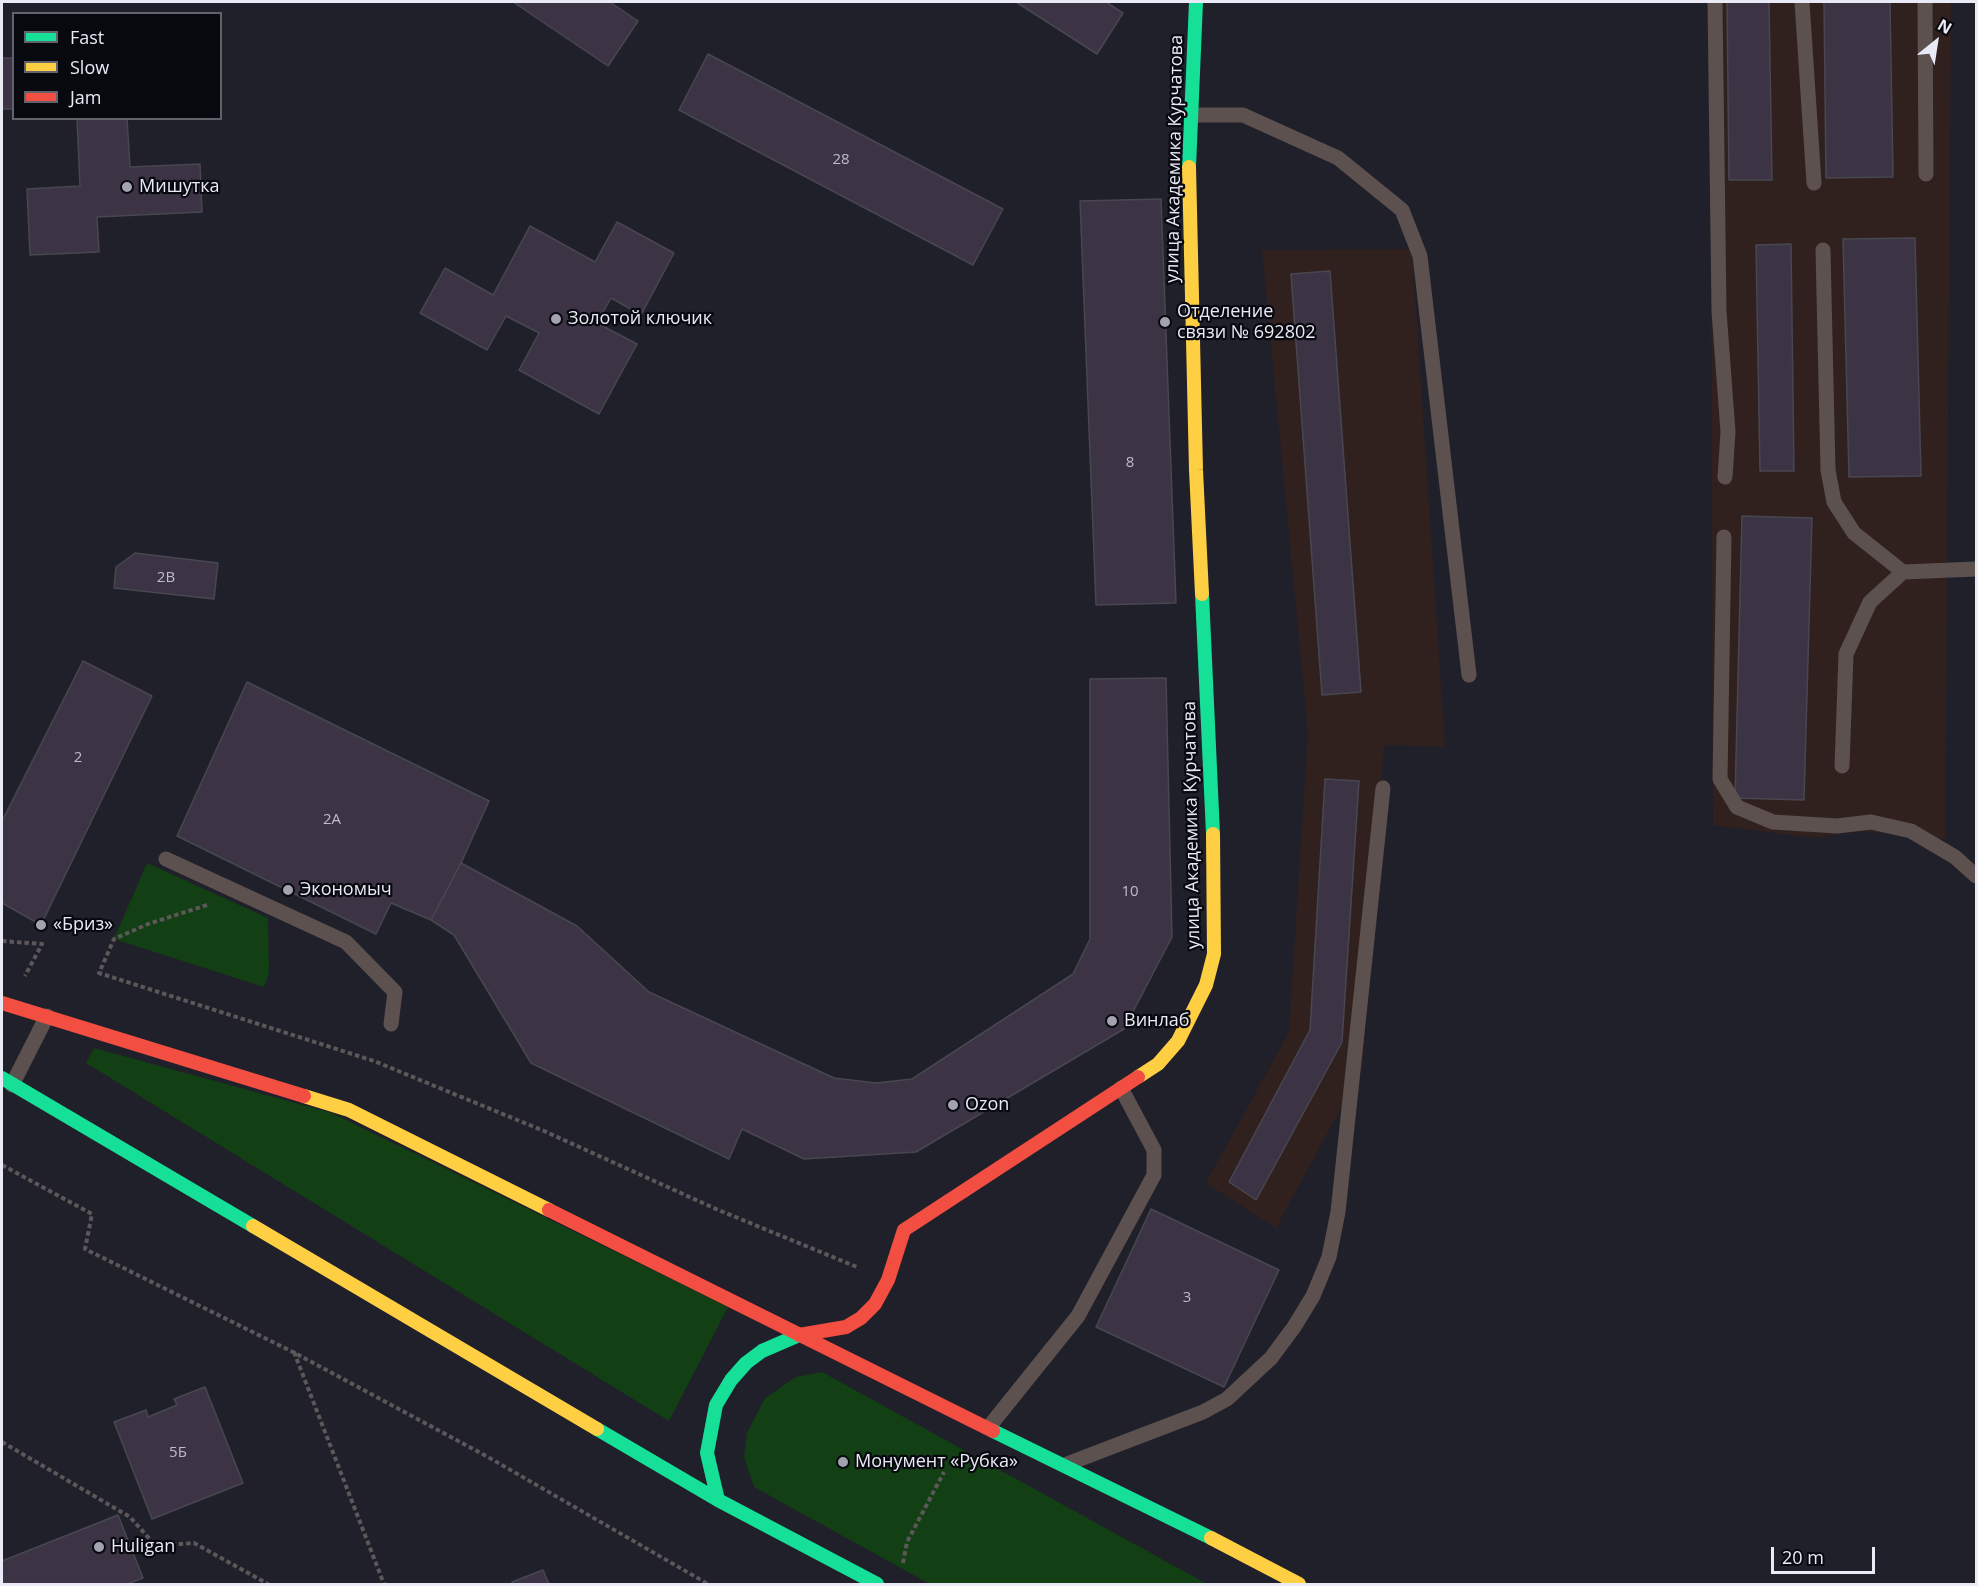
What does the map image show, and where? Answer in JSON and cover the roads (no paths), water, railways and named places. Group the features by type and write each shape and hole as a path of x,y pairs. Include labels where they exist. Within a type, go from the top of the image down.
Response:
{"main road":[{"name":"улица Академика Курчатова","path":"718,1500 707,1453 716,1405 731,1380 746,1363 762,1351 799,1335 846,1328 861,1318 875,1304 888,1280 904,1230 1158,1064 1178,1041 1206,985 1214,954 1213,804 1196,470 1189,176 1196,2"},
{"path":"5,1004 349,1110 1233,1549 1299,1584"},
{"path":"7,1082 718,1500 877,1584"}],"lane":[{"path":"1715,2 1719,311 1728,432 1725,477"},
{"path":"1802,2 1814,183"},
{"path":"1925,2 1926,174"},
{"path":"1192,115 1243,115 1338,158 1402,210 1420,256 1469,675"},
{"path":"1823,250 1828,470 1834,502 1854,533 1903,572"},
{"path":"1724,537 1720,779 1737,807 1773,822 1837,826 1871,822 1911,831 1954,857 1977,876"},
{"path":"1842,766 1846,654 1870,602 1903,572 1977,569"},
{"path":"1064,1466 1203,1412 1227,1399 1270,1358 1294,1328 1313,1296 1329,1257 1338,1212 1383,788"},
{"path":"166,859 346,942 395,992 391,1023"},
{"path":"7,1082 46,1016"},
{"path":"988,1428 1078,1316 1154,1175 1154,1150 1121,1088"}],"place":[{"name":"Мишутка","path":"127,187"},
{"name":"Золотой ключик","path":"556,319"},
{"name":"Отделение связи № 692802","path":"1165,322"},
{"name":"Экономыч","path":"288,890"},
{"name":"«Бриз»","path":"41,925"},
{"name":"Винлаб","path":"1112,1021"},
{"name":"Ozon","path":"953,1105"},
{"name":"Монумент «Рубка»","path":"843,1462"},
{"name":"Huligan","path":"99,1547"}]}
